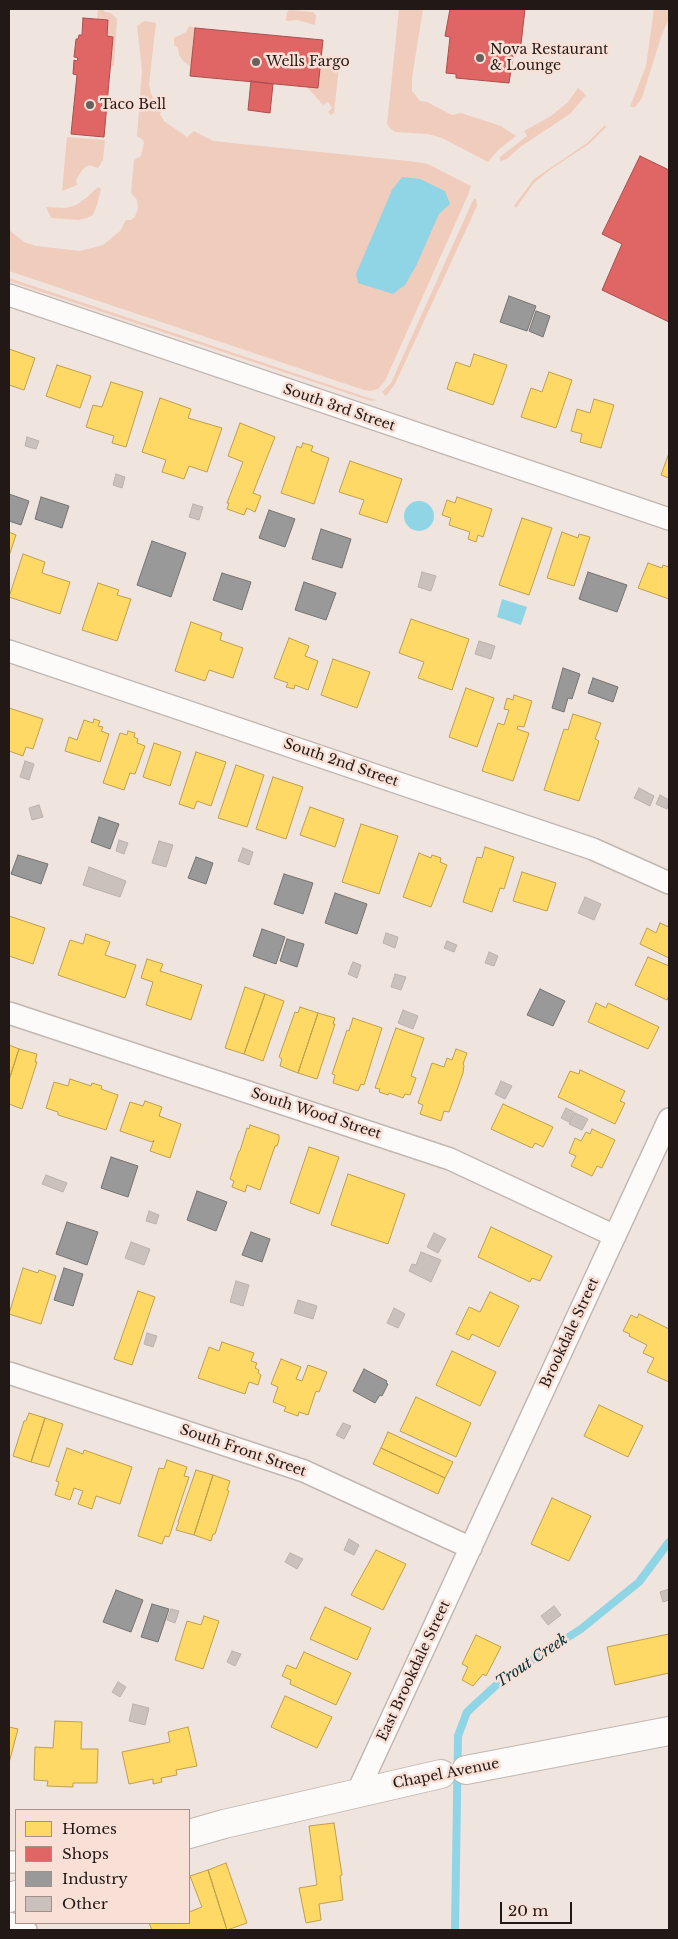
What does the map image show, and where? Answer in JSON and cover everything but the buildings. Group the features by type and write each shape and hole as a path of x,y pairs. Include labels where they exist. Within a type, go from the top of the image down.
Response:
{"street":[{"name":"South 3rd Street","path":"9,295 669,519"},
{"name":"South 2nd Street","path":"9,651 593,849 669,883"},
{"name":"South Wood Street","path":"9,1013 450,1159 615,1236"},
{"name":"Brookdale Street","path":"471,1548 669,1119"},
{"name":"South Front Street","path":"9,1373 304,1471 471,1548"},
{"name":"East Brookdale Street","path":"357,1793 471,1548"},
{"name":"Chapel Avenue","path":"190,1833 454,1772 669,1730"},
{"path":"9,1922 26,1930"}],"shaded area":[{"path":"98,9 111,13 117,19 114,66 110,66 113,37 107,36 108,20 97,19"},
{"path":"399,9 423,9 412,78 412,91 420,101 427,102 452,115 461,113 501,126 516,136 498,150 488,162 442,138 428,134 395,132 387,124"},
{"path":"654,9 669,9 669,18 661,37 642,98 635,107 630,107 646,66"},
{"path":"289,10 313,12 316,15 315,25 297,20 286,21"},
{"path":"144,21 156,23 149,84 151,94 163,109 160,114 164,121 187,137 194,131 213,141 417,162 428,164 471,186 385,381 378,389 364,390 9,271 9,230 24,242 36,246 80,251 103,245 120,231 126,220 131,220 135,217 138,208 137,200 131,193 134,160 141,156 144,143 137,136 142,70 137,26"},
{"path":"189,26 195,28 191,67 183,61 179,55 178,48 174,45 174,38 186,32"},
{"path":"322,56 340,58 334,113 331,115 328,112 332,108 328,102 323,105 307,87 318,88"},
{"path":"578,88 586,95 570,114 520,147 507,159 500,161 500,157 527,136 524,131 551,116 568,102"},
{"path":"605,125 606,127 589,144 551,169 534,183 516,208 514,206 534,179 587,143"},
{"path":"67,137 105,140 103,160 98,168 89,165 83,169 76,180 77,185 62,191"},
{"path":"98,187 101,189 93,215 79,220 51,218 46,207 66,208 76,205"},
{"path":"476,198 477,206 395,384 386,396 382,392 391,383 473,200"},
{"path":"9,278 377,400 371,401 129,321 9,281"}],"water":[{"path":"402,177 420,179 445,191 450,204 439,214 416,266 405,285 393,294 358,283 356,274 392,190"},
{"path":"419,501 430,505 434,516 430,527 419,531 408,527 404,516 408,505"},
{"path":"502,599 527,607 521,625 497,617"}],"waterway":[{"name":"Trout Creek","path":"455,1930 458,1736 467,1712 504,1678 581,1629 639,1582 669,1542"}],"place":[{"name":"Nova Restaurant & Lounge","path":"480,58"},
{"name":"Wells Fargo","path":"256,62"},
{"name":"Taco Bell","path":"90,105"}]}
